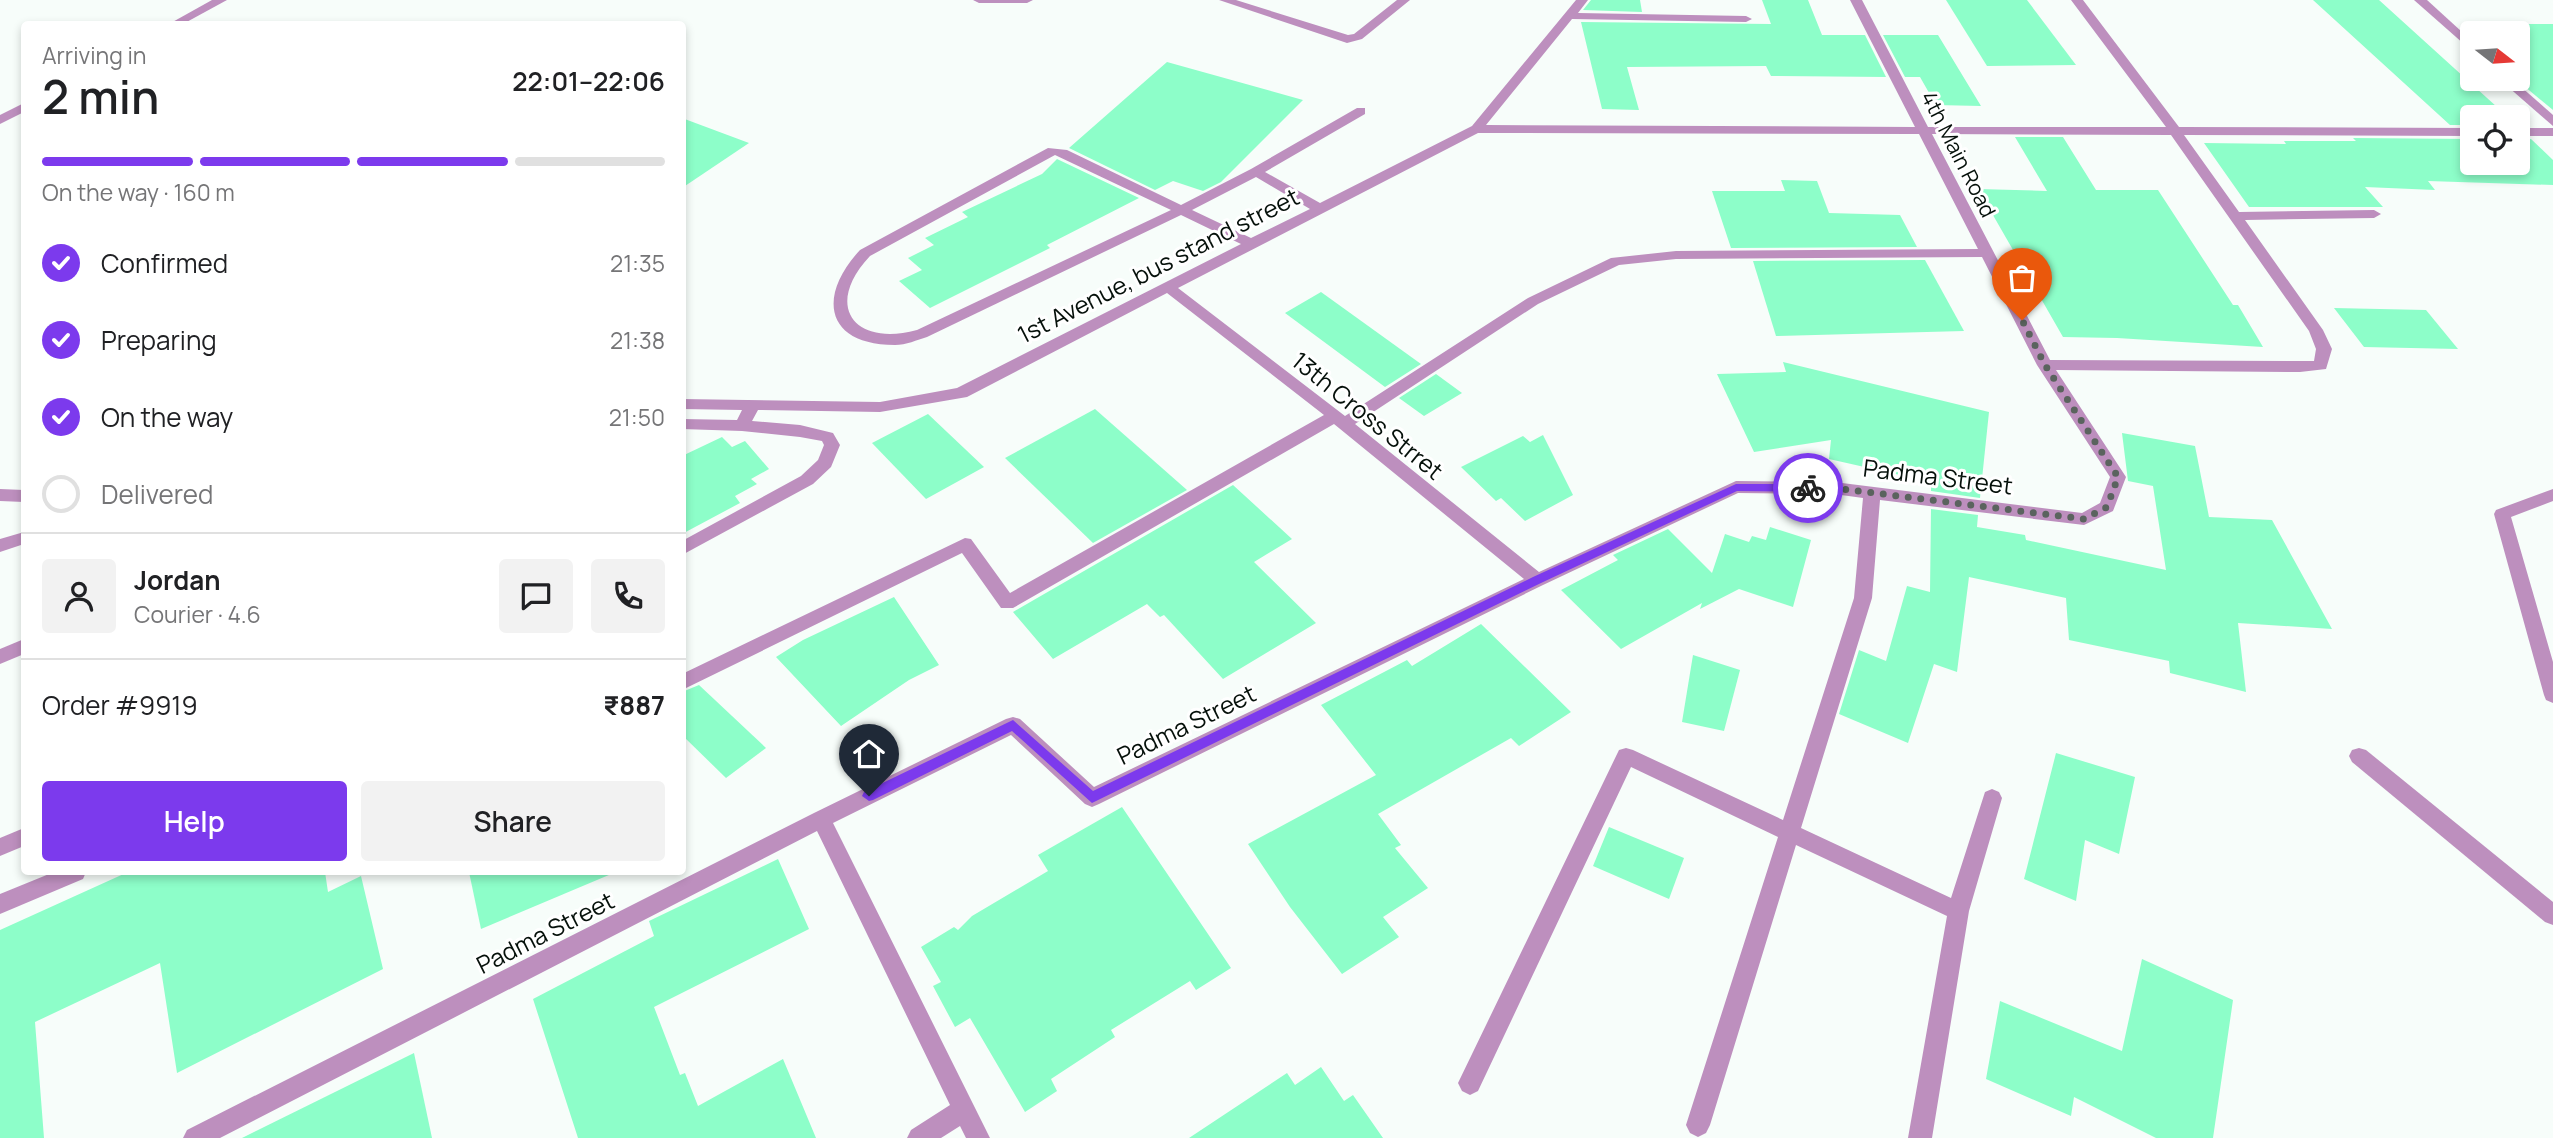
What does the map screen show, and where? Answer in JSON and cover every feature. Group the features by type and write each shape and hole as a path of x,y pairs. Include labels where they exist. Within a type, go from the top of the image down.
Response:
{"street":[{"path":"181,21 221,0"},
{"path":"979,0 1027,0"},
{"path":"1225,0 1347,39 1358,37 1404,0"},
{"name":"1st Avenue, bus stand street","path":"686,404 880,407 961,393 1476,129 1583,0"},
{"name":"4th Main Road","path":"1856,0 2045,365"},
{"path":"2045,365 2321,365 2324,349 2316,330 2175,131 2077,0"},
{"path":"2420,0 2460,37"},
{"path":"1569,16 1746,19"},
{"path":"2518,91 2553,122"},
{"path":"0,120 21,109"},
{"path":"1252,244 1182,210 1062,153 1053,151 865,253 853,263 840,283 837,301 845,320 861,334 895,340 922,334 1182,210 1256,172 1361,111"},
{"path":"1476,129 2460,132"},
{"path":"2530,132 2553,132"},
{"path":"1256,172 1320,209"},
{"path":"2235,216 2374,214"},
{"path":"686,681 965,544 1007,603 1339,420 1533,301 1616,261 1676,256 1987,253"},
{"name":"13th Cross Strret","path":"1168,287 1339,420 1537,580"},
{"name":"Padma Street","path":"195,1138 821,819 1013,725 1092,797 1537,580 1736,487 1834,488 2084,519 2107,507 2118,477 2045,365"},
{"path":"742,426 753,405"},
{"path":"686,424 800,431 827,437 832,445 825,463 807,480 686,547"},
{"path":"1698,1125 1863,598 1872,493"},
{"path":"0,495 21,496"},
{"path":"2553,495 2502,514 2553,695"},
{"path":"0,546 21,539"},
{"path":"0,657 21,647"},
{"path":"2359,755 2553,915"},
{"path":"1470,1083 1626,756 1958,911"},
{"path":"1920,1138 1958,911 1992,798"},
{"path":"821,819 978,1138"},
{"path":"0,848 21,838"},
{"path":"0,904 69,875"},
{"path":"919,1138 964,1110"}],"building":[{"path":"1591,0 1640,0 1642,12 1583,10"},
{"path":"1762,0 1808,0 1822,35 1865,35 1886,77 1771,76 1766,66 1627,67 1639,110 1602,109 1581,22 1771,24"},
{"path":"1946,0 2027,0 2076,65 1987,66"},
{"path":"2313,0 2379,0 2460,73 2460,91 2479,91 2495,105 2460,105 2460,125 2450,125"},
{"path":"2530,24 2553,24 2553,110 2530,91"},
{"path":"1883,35 1938,35 1981,106 1936,105 1920,77 1905,77"},
{"path":"1167,62 1303,100 1221,182 1203,191 1173,181 1155,190 1069,148"},
{"path":"686,119 749,143 686,185"},
{"path":"2015,137 2063,137 2096,190 2158,190 2233,305 2238,305 2263,347 2063,337 1978,189 2047,191"},
{"path":"2353,138 2460,139 2460,175 2530,175 2531,139 2553,160 2553,185 2428,181 2435,190 2365,187 2383,207 2249,207 2204,143 2356,141"},
{"path":"1057,159 1139,198 1047,245 1050,248 930,308 899,281 922,270 908,258 934,245 925,238 968,217 962,212 1042,174"},
{"path":"1781,180 1817,181 1829,213 1900,215 1917,247 1731,248 1712,191 1785,191"},
{"path":"1925,260 1964,331 1776,336 1753,261"},
{"path":"1321,292 1421,364 1385,387 1285,313"},
{"path":"2334,308 2426,310 2458,349 2364,347"},
{"path":"1783,362 1989,412 1980,498 1931,491 1931,482 1829,459 1831,440 1754,452 1717,374 1786,372"},
{"path":"1436,374 1462,393 1424,416 1399,398"},
{"path":"1095,409 1187,490 1093,543 1005,458"},
{"path":"928,414 984,467 926,499 872,443"},
{"path":"2122,433 2195,446 2209,517 2272,520 2332,629 2238,623 2246,692 2170,673 2169,661 2069,640 2066,598 1969,577 1957,672 1934,664 1908,743 1839,714 1859,650 1886,661 1907,586 1930,592 1931,509 1978,515 1977,527 2025,535 2026,540 2166,570 2153,486 2128,481"},
{"path":"1543,435 1573,495 1525,521 1501,498 1496,501 1461,467 1523,436 1530,442"},
{"path":"722,437 732,447 745,441 769,469 751,479 757,484 735,496 740,503 686,532 686,454"},
{"path":"1233,485 1292,539 1254,562 1316,623 1223,679 1164,615 1160,617 1147,604 1053,659 1013,612"},
{"path":"1770,527 1811,540 1793,607 1739,589 1700,609 1702,603 1621,649 1561,590 1618,560 1613,555 1668,529 1712,573 1725,534 1749,542 1752,536 1766,540"},
{"path":"894,597 939,665 909,680 841,726 776,657 803,640"},
{"path":"1481,624 1571,712 1519,746 1511,738 1378,814 1401,845 1395,848 1428,888 1383,917 1399,937 1342,974 1290,907 1248,844 1376,775 1321,705 1407,660 1412,666"},
{"path":"1693,655 1740,670 1724,731 1682,722"},
{"path":"699,685 766,748 726,778 686,739 686,690"},
{"path":"2056,753 2135,777 2119,854 2085,840 2076,901 2024,879"},
{"path":"1122,807 1231,968 1196,990 1190,981 1111,1030 1115,1037 1051,1079 1057,1091 1025,1112 970,1018 955,1027 933,986 941,982 921,947 954,927 958,930 972,916 1048,871 1038,855"},
{"path":"1609,827 1684,858 1669,899 1593,866"},
{"path":"778,859 809,929 654,1007 680,1075 685,1073 698,1106 783,1059 816,1138 578,1138 533,999 654,936 649,921"},
{"path":"121,875 325,875 328,892 361,876 383,969 177,1073 160,963 35,1022 44,1138 0,1138 0,930"},
{"path":"470,875 609,875 481,929"},
{"path":"2142,959 2233,1000 2213,1138 2156,1138 2074,1097 2071,1116 1986,1079 2000,1001 2122,1051"},
{"path":"414,1053 432,1138 242,1138"},
{"path":"1321,1067 1344,1101 1353,1095 1383,1138 1189,1138 1287,1073 1295,1085"}],"way so far":[{"path":"1808,488 1834,488 2084,519 2107,507 2118,477 2045,365 2022,320"}],"route":[{"path":"869,796 1013,725 1092,797 1537,580 1736,487 1808,488"}]}
